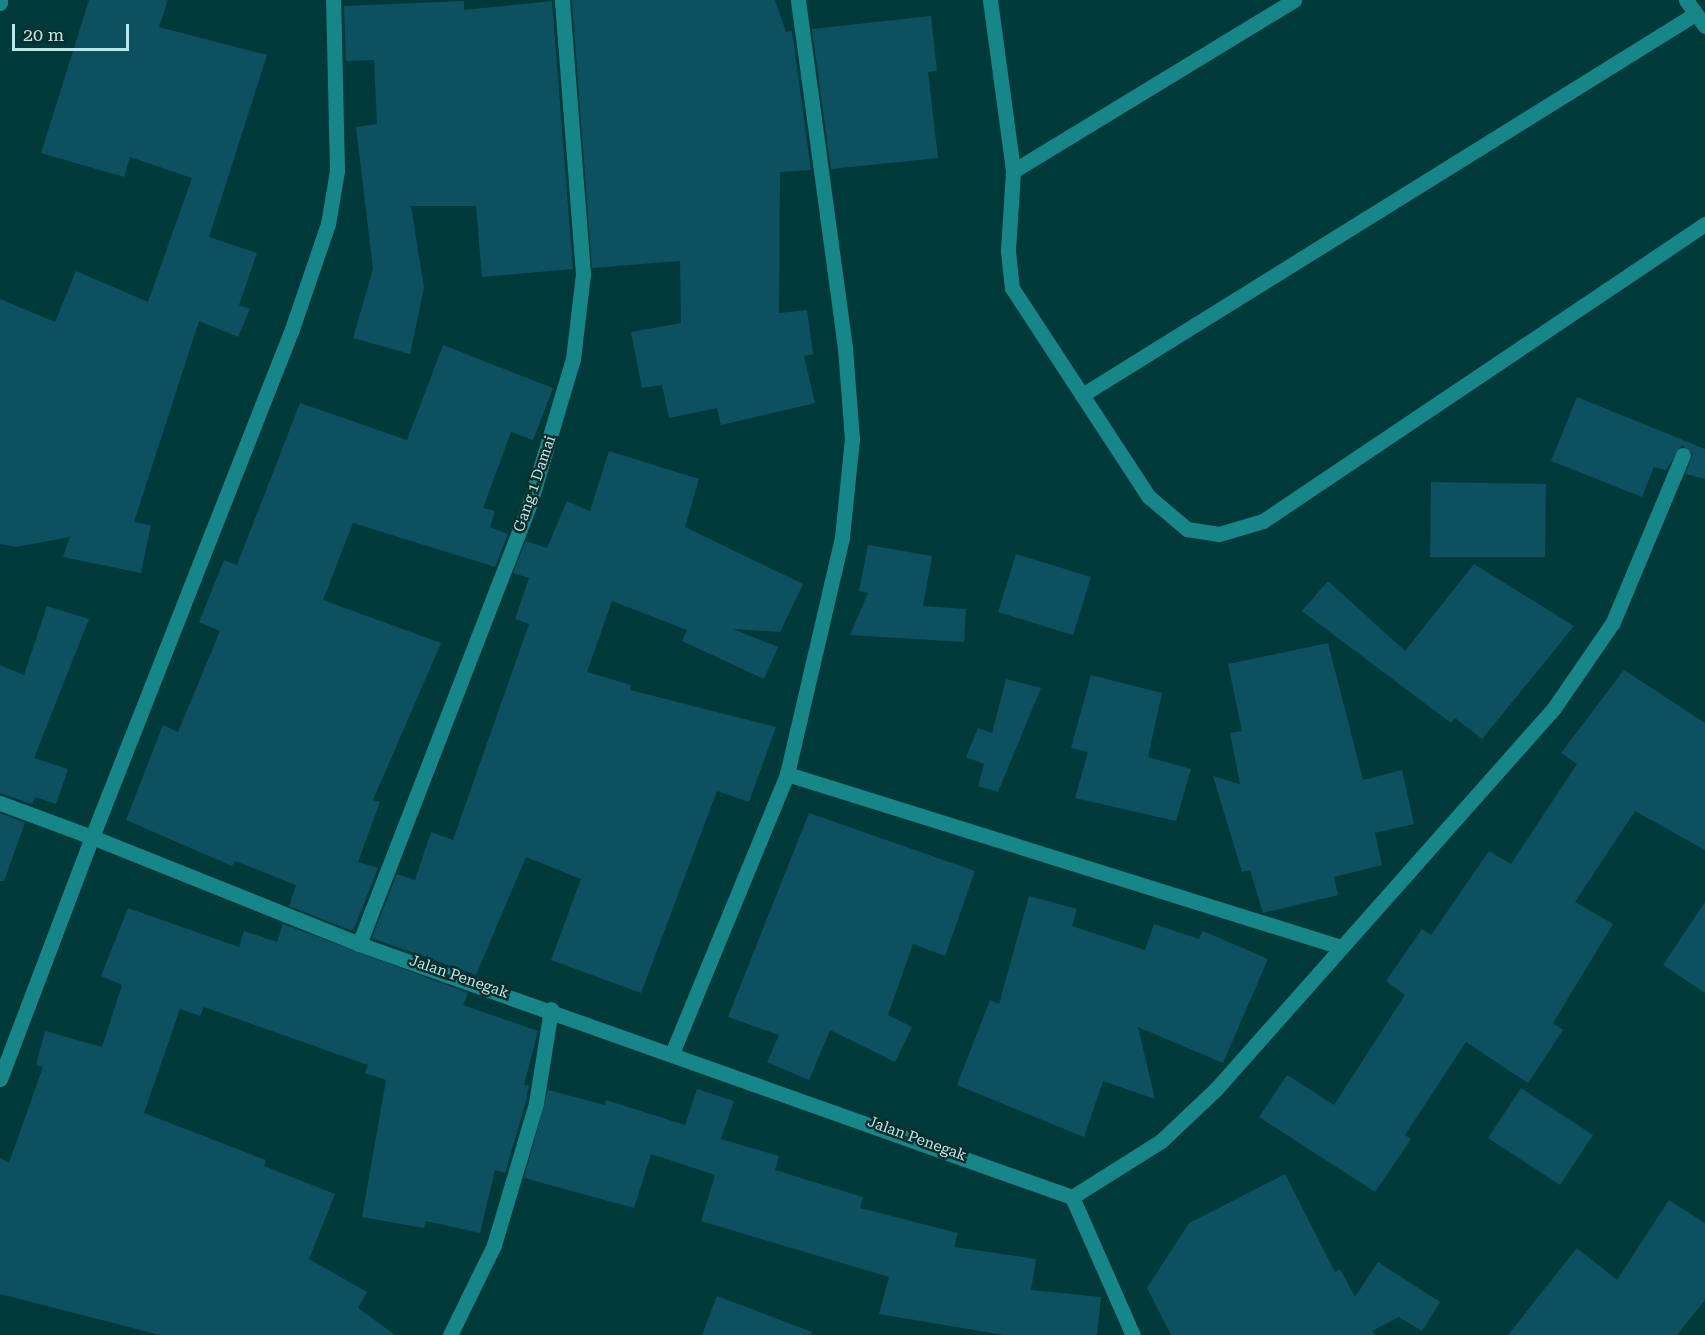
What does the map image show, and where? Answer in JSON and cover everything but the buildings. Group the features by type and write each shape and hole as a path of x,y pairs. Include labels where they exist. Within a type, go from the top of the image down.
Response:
{"street":[{"path":"0,1078 92,837 292,329 328,224 337,171 333,0"},
{"name":"Gang 1 Damai","path":"359,944 530,503 573,359 583,274 562,0"},
{"path":"673,1051 787,774 840,548 852,439 845,348 798,0"},
{"path":"990,0 1013,171 1008,251 1012,288 1149,497 1187,529 1219,534 1263,521 1705,224"},
{"path":"1013,171 1294,0"},
{"path":"1686,0 1705,26"},
{"path":"1082,395 1695,14"},
{"path":"1133,1335 1072,1197 1161,1141 1216,1089 1554,708 1613,622 1683,455"},
{"path":"787,774 1341,946"},
{"name":"Jalan Penegak","path":"0,803 92,837 359,944 673,1051 1072,1197"},
{"path":"450,1335 494,1245 536,1103 550,1009"}]}
